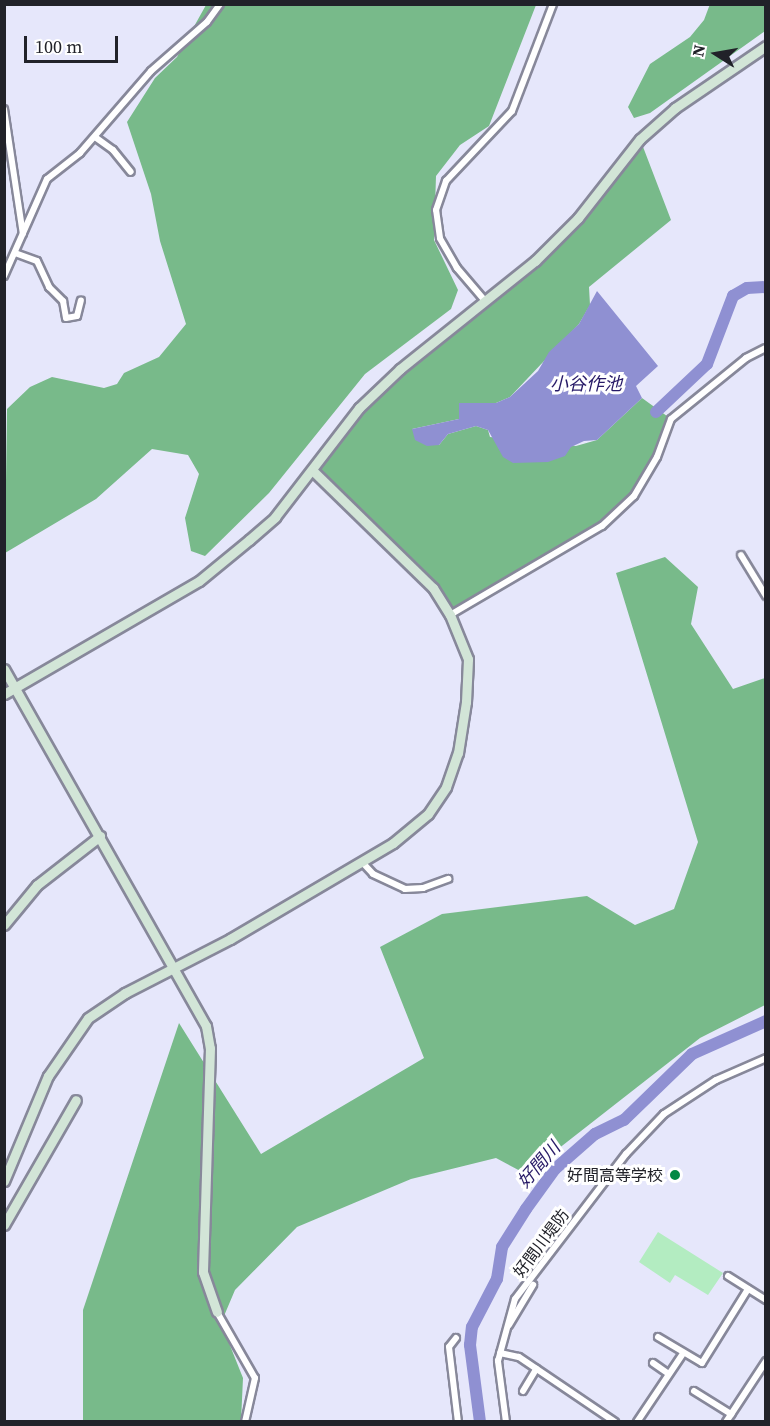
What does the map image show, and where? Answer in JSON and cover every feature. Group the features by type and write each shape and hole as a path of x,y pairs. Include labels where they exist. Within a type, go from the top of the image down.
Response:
{"street":[{"path":"4,276 47,179 95,137 151,71 207,22 220,4"},
{"path":"486,302 457,268 440,238 436,210 446,181 512,111 553,4"},
{"path":"4,694 198,581 275,517 368,400 400,369 535,261 578,218 639,140 675,108 765,46"},
{"path":"4,109 23,235"},
{"path":"95,137 113,150 131,172"},
{"path":"15,253 37,261 51,290 63,301 66,318 77,316 81,300"},
{"path":"450,615 602,526 634,496 657,457 671,419 746,358 765,348"},
{"path":"4,1180 48,1076 70,1040 88,1018 393,843 428,814 446,787 458,753 466,702 468,658 450,615 433,588 313,471"},
{"path":"741,555 765,596"},
{"path":"4,669 199,1008 210,1048 203,1272 217,1312 255,1378 245,1422"},
{"path":"4,926 37,885 100,836"},
{"path":"362,862 380,879 405,889 423,888 448,879"},
{"name":"好間川堤防","path":"506,1422 499,1381 500,1353 514,1299 626,1154 664,1114 716,1080 765,1058"},
{"path":"4,1225 76,1100"},
{"path":"729,1276 765,1300"},
{"path":"504,1333 533,1286"},
{"path":"658,1337 702,1363 748,1289"},
{"path":"456,1338 449,1347 458,1422"},
{"path":"500,1353 519,1357 615,1422"},
{"path":"638,1422 681,1355"},
{"path":"726,1422 765,1361"},
{"path":"653,1363 669,1374"},
{"path":"523,1391 536,1369"},
{"path":"694,1391 731,1414"}],"green space":[{"path":"710,4 765,5 765,31 650,113 634,118 628,107 650,64 690,37 704,20"},
{"path":"206,5 536,5 489,126 460,145 436,176 434,240 458,290 451,309 365,374 269,493 205,556 191,551 185,518 199,474 188,455 152,449 96,499 5,553 7,409 30,387 52,377 104,388 117,384 124,373 159,357 186,324 160,241 151,194 127,122 155,78 177,57"},
{"path":"640,139 671,220 589,287 590,305 579,324 510,397 496,403 459,403 459,419 412,429 439,445 448,434 476,426 488,430 490,437 576,446 597,440 642,398 671,419 657,457 634,496 602,526 450,615 433,588 313,471 359,408 535,261"},
{"path":"665,557 698,587 691,624 733,689 765,678 765,1005 700,1038 526,1174 496,1158 411,1179 297,1227 235,1290 221,1323 243,1378 241,1421 83,1421 83,1310 179,1023 261,1154 424,1058 380,947 442,914 587,896 635,925 674,909 698,842 616,573"},
{"path":"658,1232 723,1273 708,1295 675,1275 670,1283 639,1262"}],"water":[{"name":"小谷作池","path":"597,291 658,366 636,386 642,398 597,440 584,441 571,447 565,456 548,462 513,463 503,457 488,430 476,426 448,434 439,445 427,446 415,440 412,429 459,419 459,403 496,403 510,397 538,371 549,352 579,324"}],"waterway":[{"path":"656,412 707,364 733,296 747,288 766,287"},
{"name":"好間川","path":"480,1422 470,1345 472,1327 497,1279 502,1247 526,1209 555,1169 595,1134 624,1120 692,1054 766,1021"}],"place":[{"name":"好間高等学校","path":"675,1175"}]}
